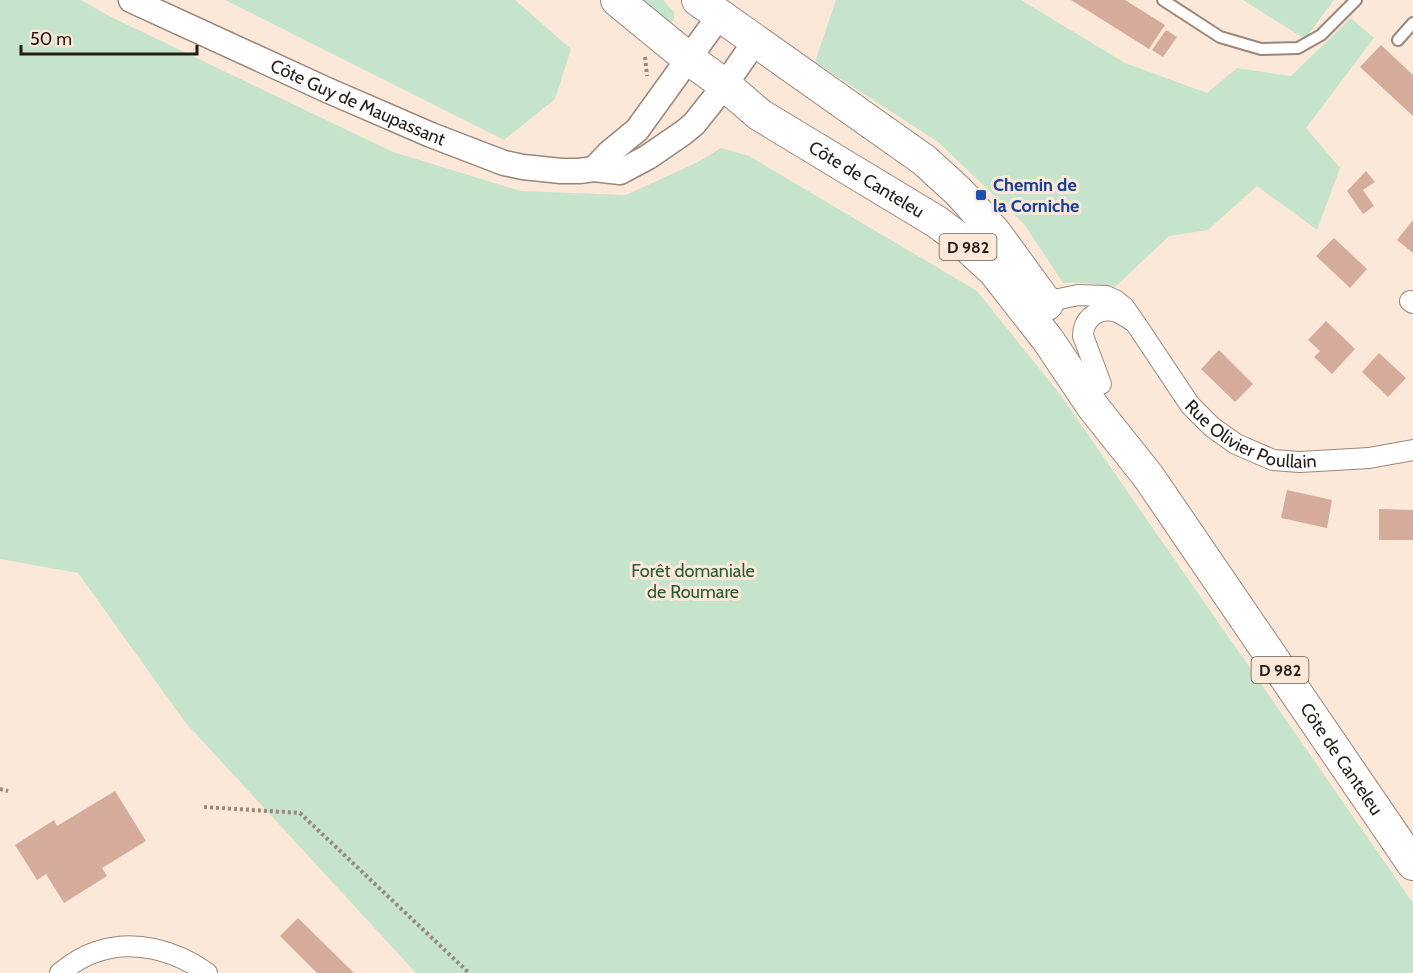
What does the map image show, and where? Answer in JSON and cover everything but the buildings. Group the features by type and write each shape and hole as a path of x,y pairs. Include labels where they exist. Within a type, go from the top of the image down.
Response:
{"main road":[{"name":"Côte de Canteleu","path":"617,0 760,115 937,222 994,271 1048,340 1093,407 1148,476 1413,864"},
{"name":"Côte de Canteleu","path":"709,8 924,160 958,191 996,234 1046,302 1101,384 1148,476"}],"street":[{"name":"Côte Guy de Maupassant","path":"131,0 431,135 486,157 532,168 620,171 648,157 694,124 756,40"},
{"path":"594,169 609,153 638,130 689,58 709,8"},
{"name":"Rue Olivier Poullain","path":"1046,302 1078,295 1106,296 1115,300 1124,307 1190,405 1212,427 1236,444 1273,460 1300,462 1369,458 1413,450"},
{"path":"1101,384 1083,336 1085,322 1099,312 1107,311 1114,311 1133,321"},
{"path":"60,973 82,958 98,951 135,946 169,953 195,964 207,973"}],"lane":[{"path":"1163,0 1220,37 1261,49 1298,48 1321,35 1356,0"},
{"path":"1398,40 1413,23"}],"path":[{"path":"0,789 8,791"},
{"path":"204,807 300,813 469,973"}],"green space":[{"name":"Forêt domaniale de Roumare","path":"0,0 81,0 109,16 393,152 521,191 626,195 698,162 721,148 749,156 977,291 1059,393 1413,903 1413,973 416,973 185,722 78,573 0,559"},
{"path":"225,0 515,0 571,49 555,99 504,140"},
{"path":"637,0 663,0 674,12 674,19 671,23 666,23"},
{"path":"836,0 1021,0 1125,63 1207,93 1237,68 1291,76 1351,18 1374,38 1306,128 1340,168 1317,230 1257,186 1208,230 1169,236 1114,288 1089,283 1063,283 1024,224 938,142 815,62"},
{"path":"1243,0 1334,0 1305,39"}],"place":[{"name":"Chemin de la Corniche","path":"981,195"}]}
